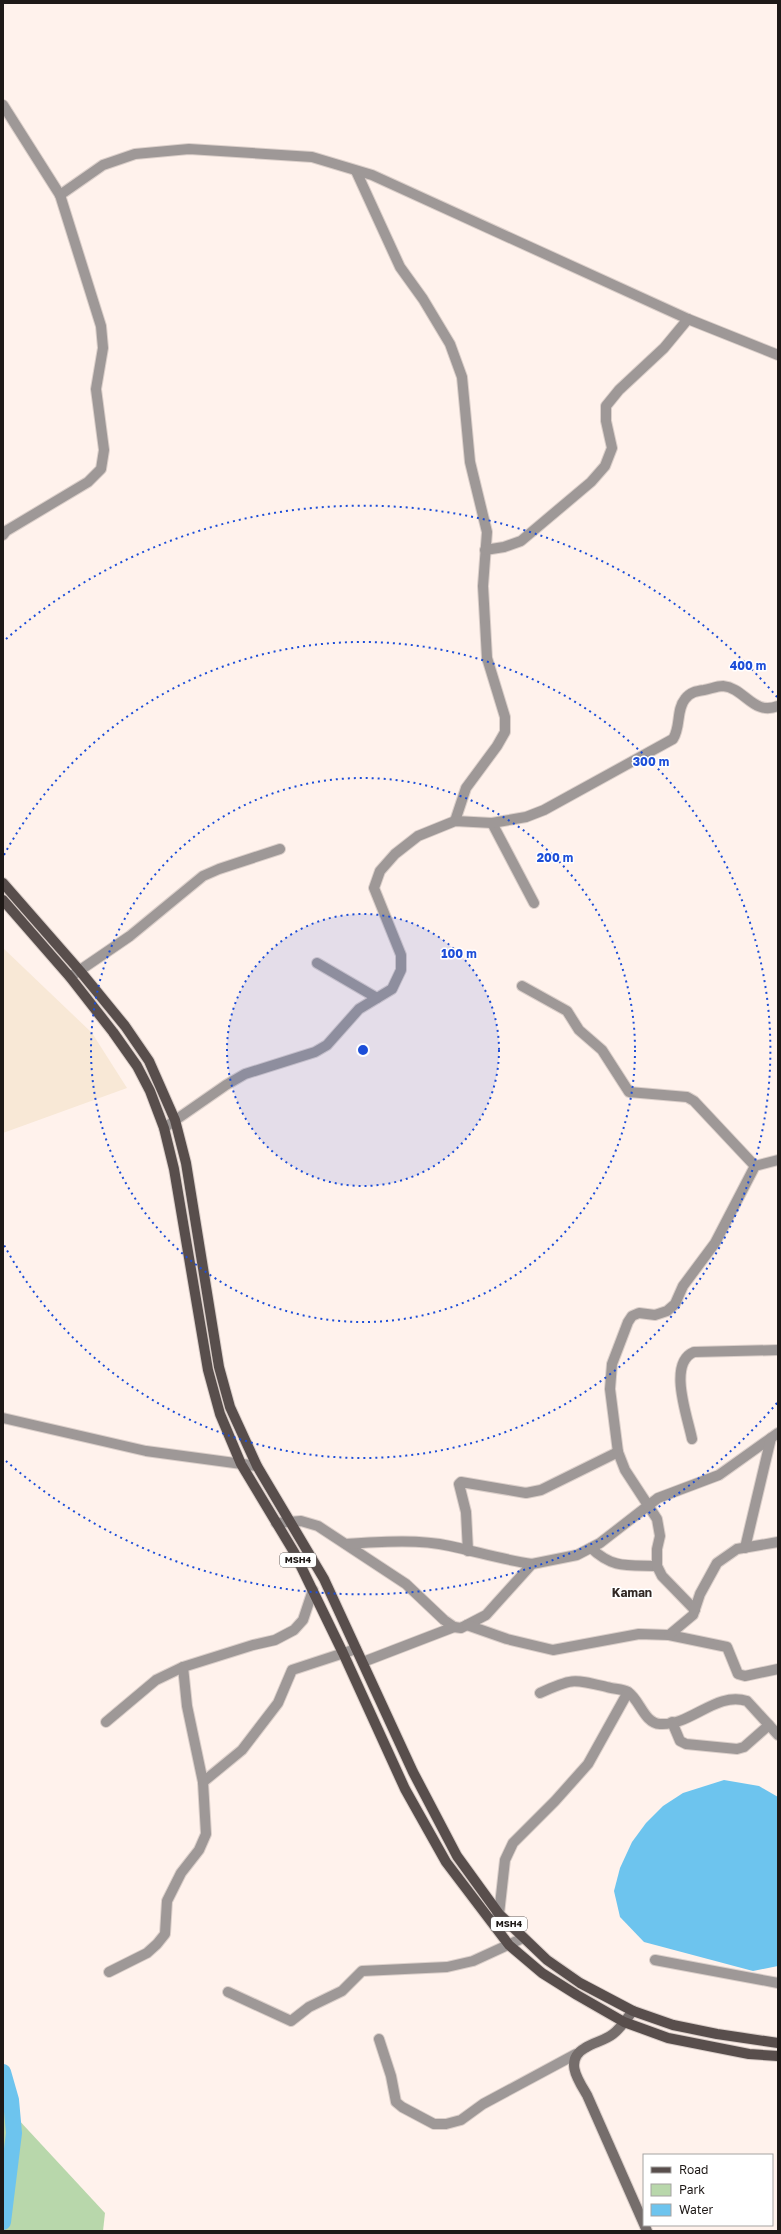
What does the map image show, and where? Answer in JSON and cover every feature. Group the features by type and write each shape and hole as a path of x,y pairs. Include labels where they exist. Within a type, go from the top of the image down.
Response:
{"main road":[{"name":"MSH4","path":"3,883 80,971 125,1026 149,1061 175,1120 186,1163 219,1367 230,1407 257,1466 324,1579 432,1811 457,1856 499,1914 547,1960 580,1984 633,2011 673,2025 718,2034 778,2043"},
{"name":"MSH4","path":"3,900 70,977 137,1066 164,1128 174,1170 208,1370 220,1414 241,1464 294,1552 313,1590 408,1796 446,1862 490,1923 509,1945 542,1973 624,2022 668,2038 749,2054 778,2056"}],"street":[{"path":"3,105 60,195 101,326 103,348 96,390 104,450 101,469 88,482 6,531 3,536"},
{"path":"60,195 103,165 134,154 188,149 312,157 356,171 411,192 688,319 778,355"},
{"path":"356,171 400,266 424,299 450,344 462,377 470,462 487,532 483,586 487,658 505,717 505,732 497,746 466,788 455,821"},
{"path":"485,550 504,547 521,541 591,482 605,466 612,448 606,421 606,406 619,390 664,348 688,319"},
{"path":"164,1128 245,1074 315,1052 327,1045 359,1009 392,989 401,970 401,955 374,888 380,871 395,854 418,836 455,821 492,823 526,817 544,810 673,739 678,732 680,710 685,699 694,692 722,686 733,689 754,705 763,708 778,706"},
{"path":"492,823 534,903"},
{"path":"70,977 130,936 203,876 219,869 280,849"},
{"path":"317,963 377,998"},
{"path":"522,986 567,1011 579,1030 602,1050 629,1092 687,1097 694,1101 755,1166"},
{"path":"695,1610 662,1576 657,1566 659,1529 657,1519 625,1470 618,1452 610,1389 612,1364 628,1322 632,1316 639,1313 655,1315 667,1311 675,1304 682,1286 715,1243 755,1166 778,1160"},
{"path":"692,1439 680,1391 684,1360 688,1354 694,1352 778,1350"},
{"path":"3,1418 146,1451 257,1466"},
{"path":"346,1544 397,1542 449,1546 499,1559 532,1564 577,1555 600,1543 658,1498 719,1475 776,1434"},
{"path":"745,1548 776,1434"},
{"path":"468,1551 466,1512 459,1484 461,1482 526,1493 541,1490 618,1452"},
{"path":"276,1523 301,1521 318,1526 406,1584 444,1620 460,1628 486,1615 532,1564"},
{"path":"669,1635 693,1615 700,1594 717,1562 737,1549 778,1542"},
{"path":"591,1548 603,1559 611,1562 657,1566"},
{"path":"106,1722 156,1680 183,1667 253,1645 275,1640 294,1630 303,1620 313,1590"},
{"path":"467,1625 533,1647 553,1650 632,1635 669,1635 722,1644 726,1647 738,1674 745,1676 778,1670"},
{"path":"363,1662 454,1626"},
{"path":"203,1782 242,1750 278,1703 292,1670 356,1649"},
{"path":"109,1972 148,1952 165,1934 167,1901 181,1873 199,1850 206,1834 203,1782 187,1706 183,1667"},
{"path":"540,1693 564,1682 578,1680 628,1692 650,1719 660,1724 683,1720 704,1708 727,1700 741,1699 747,1701 778,1735"},
{"path":"490,1923 499,1914 505,1860 512,1843 555,1801 588,1764 628,1692"},
{"path":"672,1722 680,1741 686,1744 737,1749 744,1747 769,1726"},
{"path":"228,1992 291,2021 309,2007 342,1991 362,1971 447,1967 473,1961 523,1938"},
{"path":"655,1960 778,1983"},
{"path":"379,2039 391,2076 396,2102 402,2107 434,2124 446,2124 461,2120 484,2104 613,2034 633,2011"},
{"path":"576,2054 573,2064 575,2075 587,2095 643,2222"}],"shaded area":[{"path":"3,948 92,1033 127,1088 3,1133"}],"green space":[{"path":"3,2103 105,2213 103,2231 3,2231"}],"water":[{"path":"724,1780 759,1786 778,1797 778,1966 753,1971 644,1942 620,1917 614,1891 620,1868 632,1842 646,1823 663,1806 683,1793"}],"waterway":[{"path":"3,2072 11,2100 14,2133 3,2222"}],"district":[{"name":"Kaman","path":"632,1593"}]}
